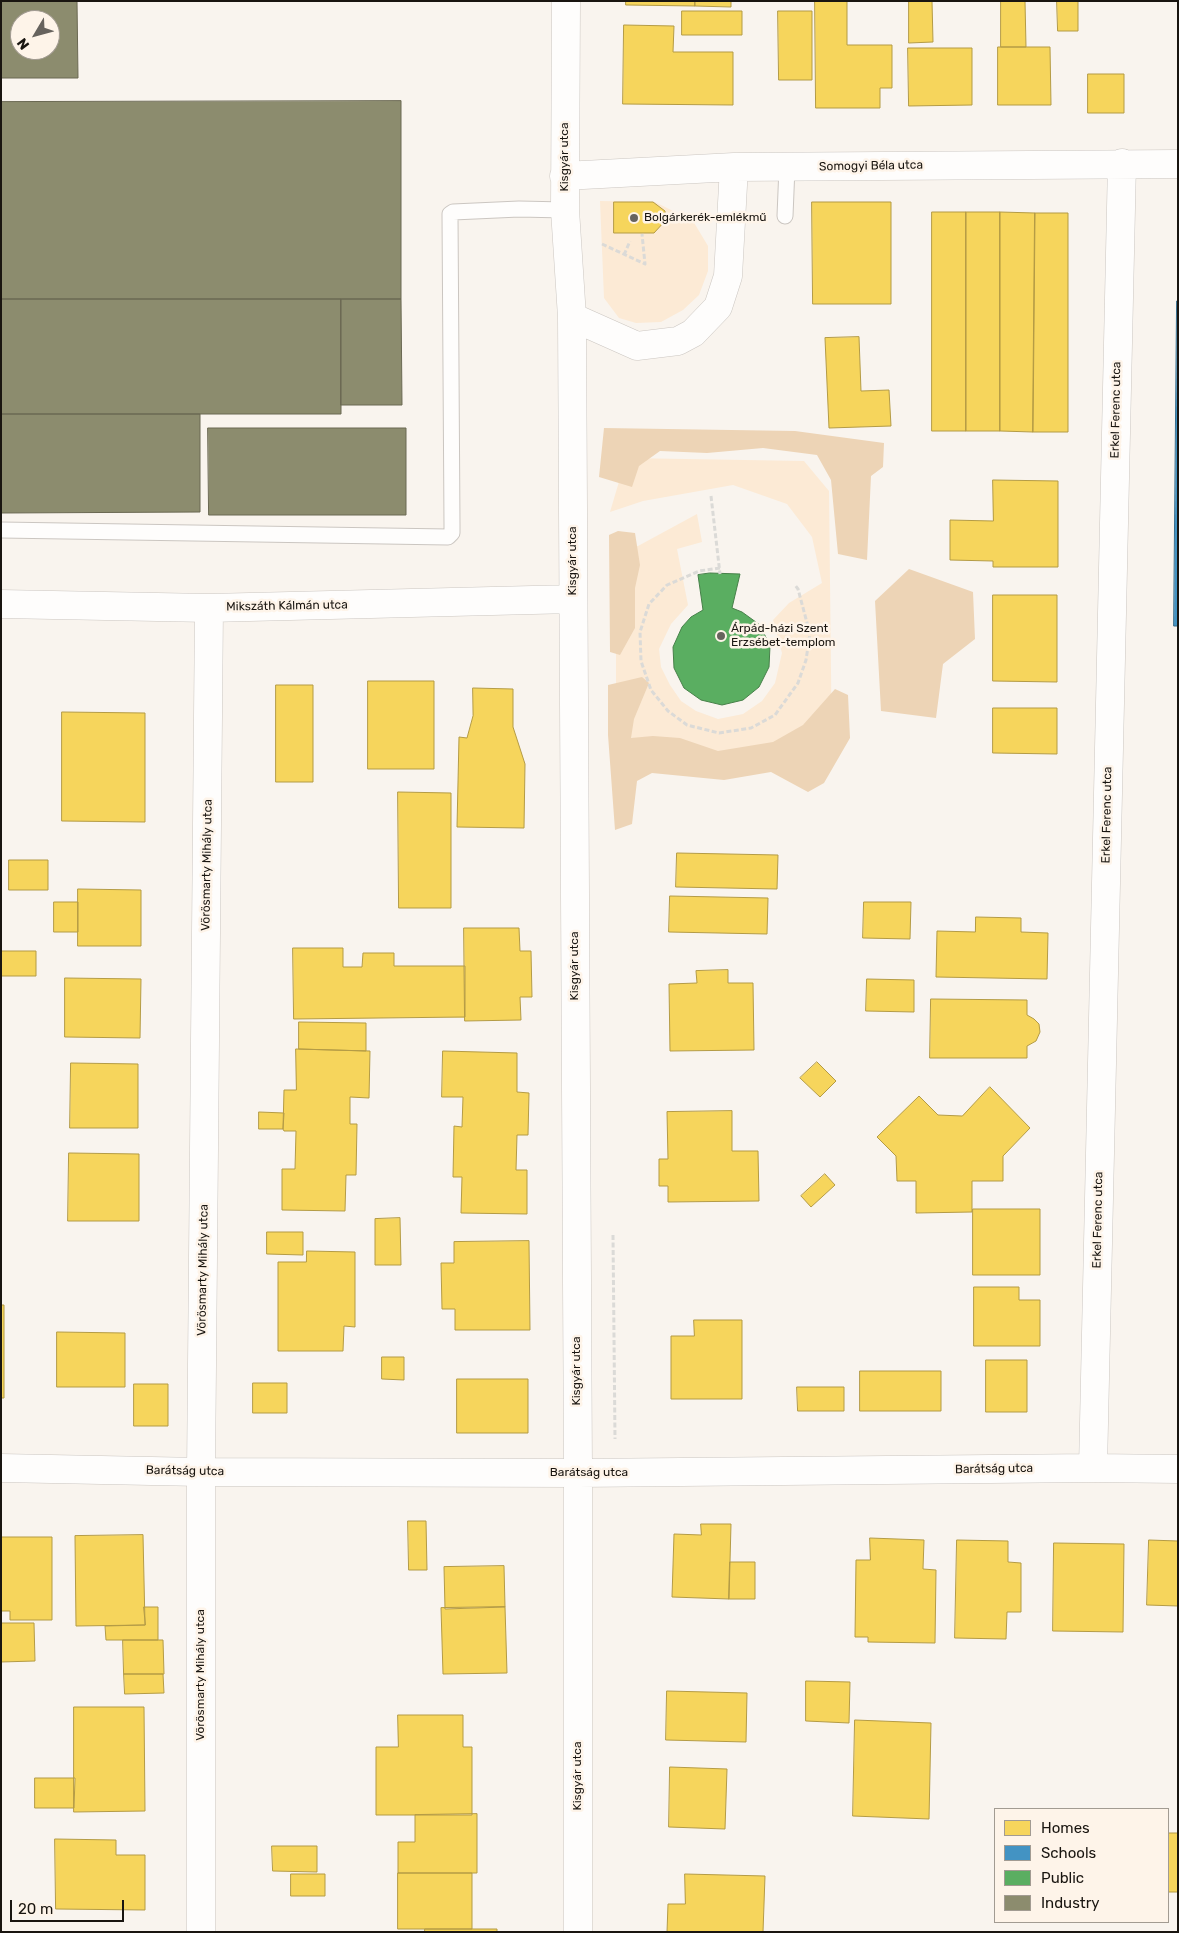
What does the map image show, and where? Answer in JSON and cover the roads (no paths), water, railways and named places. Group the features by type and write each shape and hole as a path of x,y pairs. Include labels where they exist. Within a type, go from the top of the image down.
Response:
{"street":[{"name":"Kisgyár utca","path":"566,1 564,176 572,317 578,1473 578,1932"},
{"name":"Erkel Ferenc utca","path":"1093,1468 1122,163"},
{"name":"Somogyi Béla utca","path":"564,176 734,167 1178,164"},
{"path":"572,317 637,346 678,341 693,334 718,307 726,284 734,167"},
{"name":"Mikszáth Kálmán utca","path":"1,604 209,608 573,599"},
{"name":"Vörösmarty Mihály utca","path":"201,1932 201,1472 209,608"},
{"name":"Barátság utca","path":"1,1468 201,1472 578,1473 1178,1468"}],"lane":[{"path":"784,216 787,167"},
{"path":"1,530 448,537 452,533 450,214 453,212 476,211 565,210"}],"place":[{"name":"Bolgárkerék-emlékmű","path":"634,218"},
{"name":"Árpád-házi Szent Erzsébet-templom","path":"721,636"}]}
